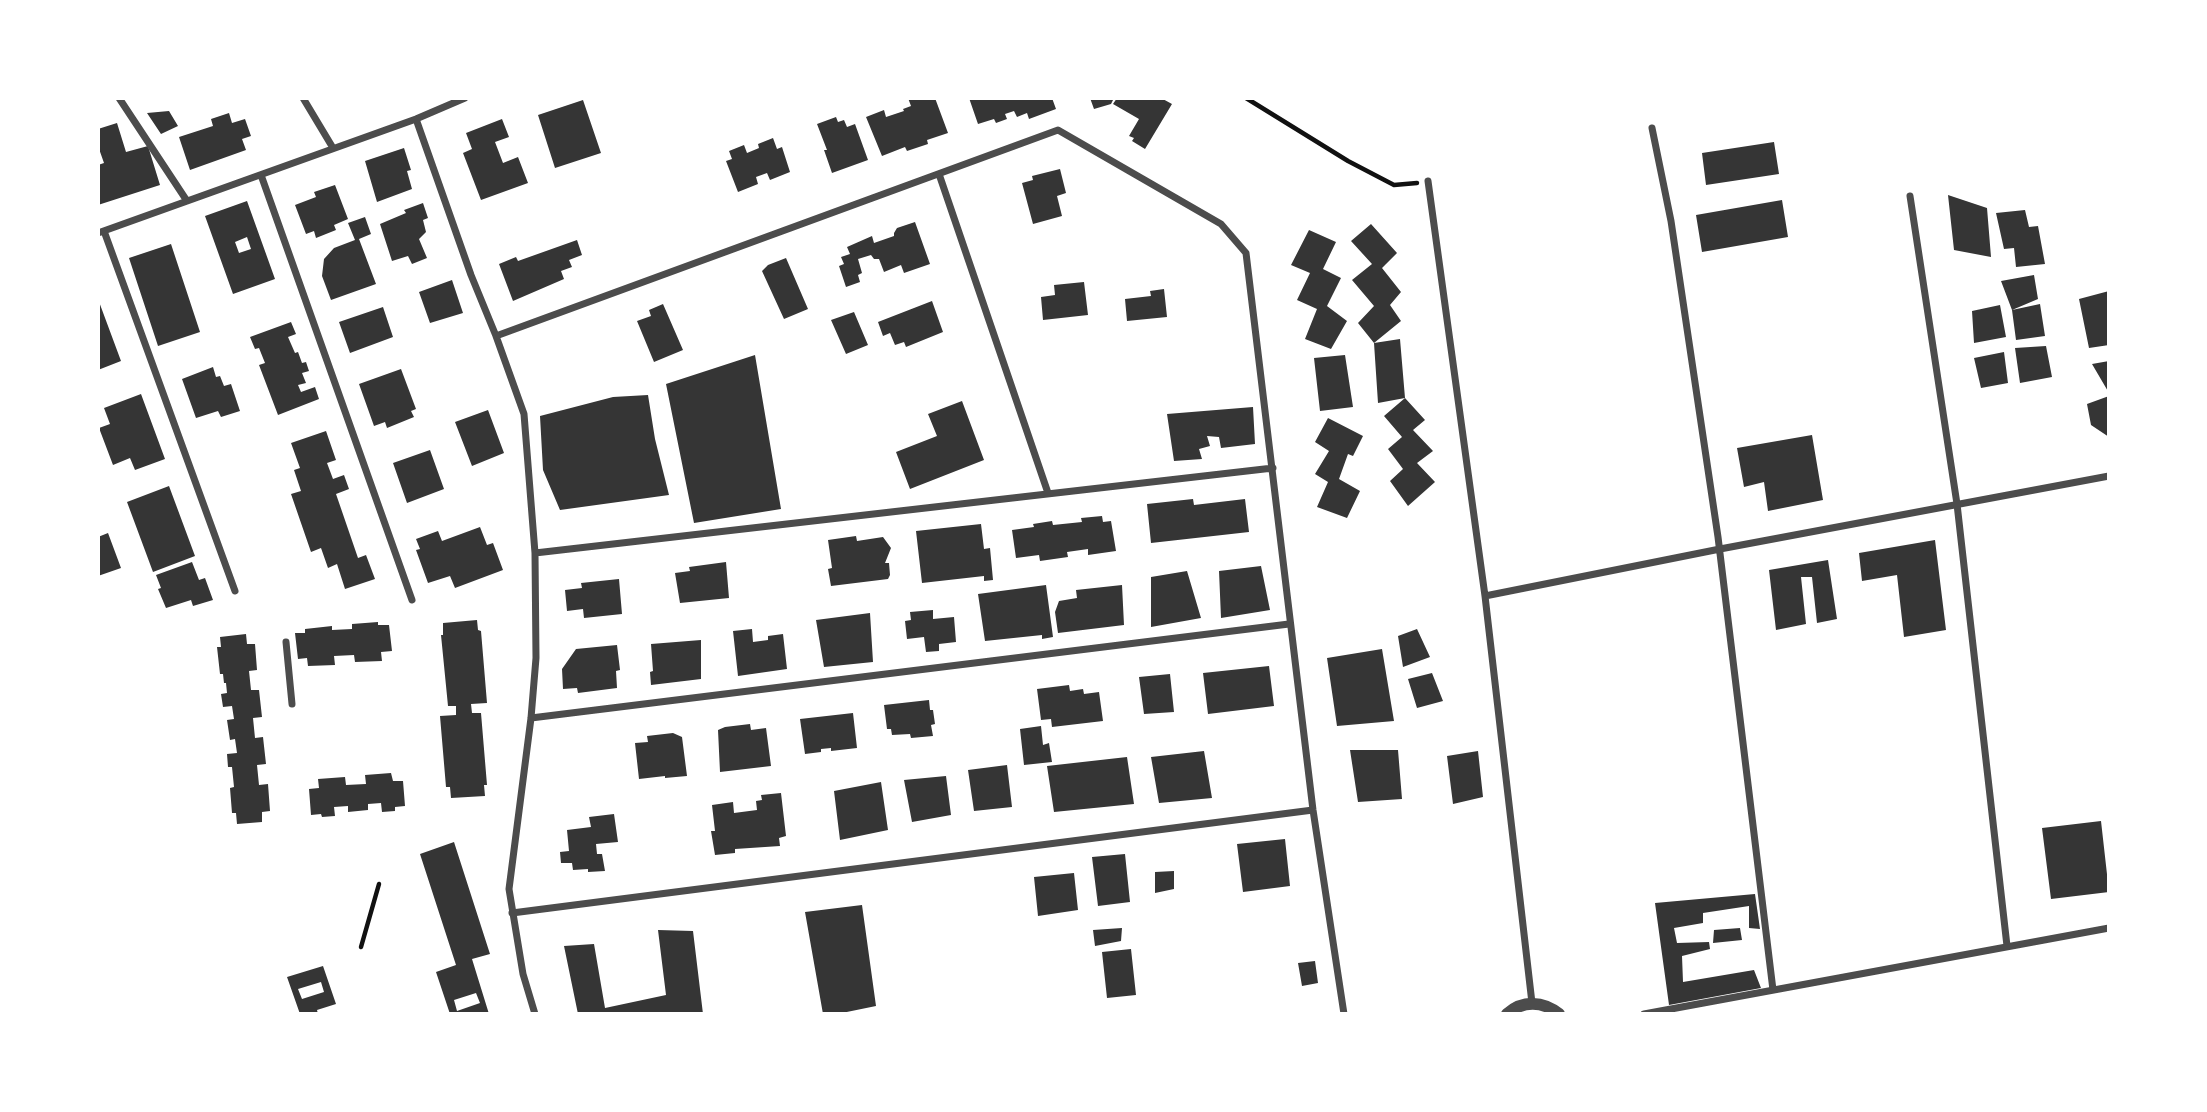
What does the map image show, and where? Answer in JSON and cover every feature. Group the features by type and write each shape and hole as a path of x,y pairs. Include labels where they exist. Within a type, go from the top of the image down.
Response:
{"street":[{"path":"119,98 187,201"},
{"path":"303,98 333,148"},
{"path":"234,592 101,232 416,119 465,98"},
{"path":"416,119 524,414 535,553 536,658 509,889 523,974 535,1014"},
{"path":"1652,128 1671,221 1720,549 1773,990"},
{"path":"496,336 1058,130 1220,224 1246,253 1289,624 1313,810 1344,1014"},
{"path":"939,174 1048,493"},
{"path":"261,175 412,600"},
{"path":"1427,181 1485,596 1532,1003"},
{"path":"1910,196 1957,504 2007,946"},
{"path":"535,553 1273,468"},
{"path":"1485,596 2109,476"},
{"path":"531,718 1289,624"},
{"path":"286,642 292,704"},
{"path":"512,913 1313,810"},
{"path":"1644,1014 2109,928"},
{"path":"1507,1014 1517,1007 1532,1003 1548,1006 1559,1014"}],"path":[{"path":"1246,98 1348,162 1394,185 1427,181"},
{"path":"361,947 379,884"}],"building":[{"path":"908,98 935,98 948,133 927,140 928,144 907,151 905,147 882,156 866,117 884,110 886,117 904,111 903,109 911,106"},
{"path":"969,98 1052,98 1056,109 1029,119 1027,113 1017,117 1014,111 1005,114 1007,119 996,123 994,119 978,124"},
{"path":"1090,98 1114,98 1111,104 1094,109"},
{"path":"1117,98 1161,98 1172,104 1145,149 1129,136 1139,119 1113,104"},
{"path":"583,100 601,153 555,168 538,115"},
{"path":"169,111 178,126 161,134 147,113"},
{"path":"229,113 232,123 245,119 251,136 242,139 246,150 190,170 179,137 213,126 211,119"},
{"path":"836,117 838,122 844,120 847,127 855,124 868,160 832,173 817,124"},
{"path":"502,119 509,137 495,142 503,163 518,157 528,183 481,200 463,153 472,149 466,133"},
{"path":"117,123 126,152 148,146 160,185 98,205 98,165 104,163 98,146 98,129"},
{"path":"773,138 777,149 782,147 790,172 770,180 767,173 756,177 758,184 738,192 726,161 732,159 729,151 744,145 747,153 759,148 758,144"},
{"path":"1774,142 1779,174 1706,185 1702,153"},
{"path":"404,148 411,170 407,171 412,189 377,202 365,161"},
{"path":"1060,169 1066,193 1057,196 1062,216 1033,224 1022,183 1033,180 1032,176"},
{"path":"335,185 348,219 334,225 336,230 316,238 314,231 306,234 295,205 316,197 314,192"},
{"path":"1948,195 1987,208 1991,257 1954,250"},
{"path":"1782,200 1788,237 1702,252 1696,215"},
{"path":"247,201 275,279 233,294 205,216","holes":["247,237 251,249 239,253 235,242"]},
{"path":"423,203 428,218 423,220 426,232 419,239 427,258 412,264 408,256 392,261 380,224"},
{"path":"2025,210 2029,227 2038,226 2045,264 2016,267 2014,248 2004,249 1996,213"},
{"path":"365,217 371,234 359,239 376,284 331,300 322,276 324,259 334,248 355,240 348,223"},
{"path":"915,222 930,264 904,273 901,265 884,272 879,259 874,259 871,255 858,259 862,273 858,275 860,282 846,287 839,266 844,264 841,257 850,254 847,247 872,236 874,243 894,236 897,228"},
{"path":"1371,224 1397,253 1382,268 1401,292 1390,305 1401,321 1374,343 1358,323 1374,306 1352,280 1372,264 1351,241"},
{"path":"1309,230 1336,242 1323,269 1341,278 1327,306 1347,321 1331,349 1305,339 1317,309 1297,300 1310,273 1291,265"},
{"path":"577,240 582,255 569,260 572,267 561,271 564,279 513,301 499,264 516,257 518,261"},
{"path":"171,244 200,332 158,346 129,258"},
{"path":"786,258 808,309 784,319 762,271 768,265"},
{"path":"2034,275 2038,299 2012,310 2001,281"},
{"path":"452,280 463,313 430,323 419,292"},
{"path":"1084,282 1088,315 1043,320 1041,297 1055,295 1054,285"},
{"path":"1164,289 1167,317 1127,321 1125,299 1151,296 1150,291"},
{"path":"2109,291 2109,345 2089,348 2079,299"},
{"path":"98,299 121,361 98,370"},
{"path":"932,301 943,332 906,347 904,342 895,345 890,333 883,336 878,322"},
{"path":"663,304 683,350 654,362 637,321 651,316 649,310"},
{"path":"2040,304 2045,336 2016,340 2012,310"},
{"path":"2000,305 2006,337 1974,343 1972,311"},
{"path":"383,307 393,337 350,353 339,322"},
{"path":"854,312 868,345 846,354 831,320"},
{"path":"291,322 296,334 288,337 295,353 298,352 302,363 306,362 309,371 302,373 306,383 298,385 301,392 315,387 319,399 278,415 259,365 265,363 259,348 255,349 250,337"},
{"path":"1400,339 1405,398 1378,403 1374,343"},
{"path":"2046,346 2052,377 2020,383 2015,348"},
{"path":"2004,352 2008,383 1981,388 1974,358"},
{"path":"755,355 781,509 694,523 666,384"},
{"path":"1345,355 1353,407 1320,411 1314,358"},
{"path":"2109,361 2109,393 2092,364"},
{"path":"213,367 216,377 220,376 224,386 231,384 240,411 221,417 218,411 196,418 182,379"},
{"path":"401,369 416,409 411,411 414,417 387,428 385,422 374,426 359,384"},
{"path":"141,394 165,459 135,470 130,458 113,465 99,428 110,424 104,408"},
{"path":"648,395 655,439 669,495 560,510 543,470 540,416 613,397"},
{"path":"2109,396 2109,437 2091,425 2087,404"},
{"path":"1405,398 1425,420 1413,430 1433,451 1417,463 1435,482 1408,506 1390,481 1403,469 1388,449 1402,437 1384,416"},
{"path":"962,401 984,460 910,489 896,452 937,436 928,414"},
{"path":"1253,407 1255,444 1221,448 1219,437 1207,436 1210,446 1199,449 1202,459 1174,461 1167,414"},
{"path":"488,410 504,453 472,466 455,422"},
{"path":"1328,418 1363,436 1353,456 1348,454 1339,479 1360,491 1347,518 1317,507 1328,482 1315,474 1329,451 1315,442"},
{"path":"326,431 336,460 327,463 333,479 344,475 349,489 336,494 358,558 366,555 375,579 345,589 337,564 328,568 321,548 311,552 291,494 301,491 294,470 300,468 291,443"},
{"path":"1812,435 1823,500 1768,511 1764,482 1744,487 1737,448"},
{"path":"430,450 444,489 407,503 393,463"},
{"path":"169,486 195,556 153,572 127,502"},
{"path":"1193,499 1194,505 1245,499 1249,532 1151,543 1147,504"},
{"path":"1102,516 1103,522 1111,521 1116,551 1088,555 1088,549 1067,552 1068,557 1040,561 1039,555 1016,558 1012,530 1052,521 1053,525 1082,522 1081,518"},
{"path":"981,524 984,549 990,548 993,580 984,581 984,576 922,583 916,531"},
{"path":"480,527 487,545 493,543 503,570 455,588 450,576 428,583 416,550 420,549 416,539 438,531 442,541"},
{"path":"108,533 121,568 98,576 98,537"},
{"path":"856,536 857,541 883,537 891,548 885,563 889,563 888,579 831,586 828,569 832,568 828,540"},
{"path":"1935,540 1946,630 1904,637 1897,575 1862,581 1859,553"},
{"path":"1828,560 1837,619 1817,623 1812,577 1801,577 1806,624 1776,630 1769,570"},
{"path":"192,562 199,580 205,578 213,600 193,606 191,600 166,608 158,589 161,588 156,575"},
{"path":"726,562 729,598 680,603 675,573 690,571 689,567"},
{"path":"1261,566 1270,610 1221,618 1219,571"},
{"path":"1187,571 1201,618 1151,627 1151,577"},
{"path":"619,579 622,614 584,618 583,609 567,611 565,590 582,588 581,583"},
{"path":"1046,585 1053,637 1042,639 1042,635 985,641 978,594"},
{"path":"1122,585 1124,625 1058,633 1055,612 1059,601 1077,598 1076,590"},
{"path":"933,610 933,619 954,617 956,642 939,644 939,651 926,652 924,637 907,639 905,621 911,620 910,612"},
{"path":"870,613 873,662 824,667 816,620"},
{"path":"477,620 478,630 481,631 487,703 471,704 472,713 481,713 487,785 484,785 485,796 451,798 450,787 446,787 440,716 456,715 456,706 448,706 441,635 443,623"},
{"path":"378,622 378,625 389,625 392,651 381,652 382,661 355,662 354,655 334,656 335,665 308,666 307,658 298,659 295,633 332,626 332,630 352,629 352,624"},
{"path":"752,629 753,642 783,634 787,669 738,676 733,631"},
{"path":"1417,629 1430,657 1403,667 1398,636"},
{"path":"246,634 247,644 255,644 257,670 249,671 251,690 259,690 262,717 253,718 255,738 263,737 266,764 257,765 259,785 268,784 270,811 262,812 262,822 237,824 236,813 232,813 230,788 234,787 232,767 228,767 227,754 237,753 235,739 230,740 227,720 234,719 232,706 223,707 221,694 227,693 226,683 223,674 220,674 217,647 221,647 220,637"},
{"path":"701,640 701,679 651,685 651,644"},
{"path":"617,645 620,670 616,671 617,688 578,693 577,688 563,689 562,669 576,649"},
{"path":"1382,649 1394,721 1337,726 1327,658"},
{"path":"1269,666 1274,706 1208,714 1203,673"},
{"path":"1432,673 1443,701 1417,708 1408,679"},
{"path":"1170,674 1174,712 1144,714 1139,677"},
{"path":"1069,685 1070,691 1083,689 1084,694 1099,692 1103,721 1052,727 1051,719 1041,720 1037,689"},
{"path":"929,700 935,724 931,725 933,736 911,738 910,734 892,735 891,729 887,729 884,705"},
{"path":"853,713 857,748 831,751 831,748 821,749 821,752 805,754 800,719"},
{"path":"750,724 751,730 766,728 771,766 720,772 718,730"},
{"path":"1041,726 1043,745 1049,743 1052,762 1024,765 1020,729"},
{"path":"673,733 682,737 687,776 639,779 635,743 648,742 647,736"},
{"path":"1350,750 1398,750 1402,799 1358,802"},
{"path":"1204,751 1212,798 1159,803 1151,757"},
{"path":"1478,751 1483,797 1453,804 1447,756"},
{"path":"1127,757 1134,804 1054,812 1047,766"},
{"path":"1007,765 1012,807 974,811 968,770"},
{"path":"391,773 393,781 403,781 405,806 395,807 395,811 382,812 381,803 368,804 368,810 348,812 348,806 334,807 335,816 311,815 309,789 319,788 318,779 345,777 346,785 366,784 365,775"},
{"path":"946,776 951,815 912,822 904,780"},
{"path":"881,782 888,830 840,840 834,791"},
{"path":"781,793 786,836 779,838 780,846 735,849 735,853 715,855 711,831 715,831 712,805 733,802 734,813 757,810 756,801 762,800 761,795"},
{"path":"614,814 618,842 596,844 597,854 602,854 605,871 573,870 572,863 561,863 560,852 569,851 567,830 591,827 589,817"},
{"path":"2101,821 2109,892 2051,899 2042,828"},
{"path":"1285,839 1290,886 1243,892 1237,844"},
{"path":"454,842 490,954 472,959 489,1014 450,1014 436,972 456,965 420,854","holes":["476,993 480,1003 457,1011 454,1000"]},
{"path":"1125,854 1130,902 1098,906 1092,857"},
{"path":"1174,871 1174,889 1155,893 1155,872"},
{"path":"1074,873 1078,910 1038,916 1034,877"},
{"path":"1755,894 1760,929 1749,928 1749,906 1703,913 1703,923 1674,928 1677,943 1709,942 1710,949 1682,956 1683,982 1754,970 1761,988 1669,1005 1655,903"},
{"path":"862,905 876,1006 823,1014 805,912"},
{"path":"1122,928 1121,941 1095,946 1093,930"},
{"path":"1740,928 1742,940 1713,943 1714,930"},
{"path":"658,930 693,931 703,1014 578,1014 564,946 594,944 605,1008 666,995"},
{"path":"1131,949 1136,995 1107,998 1102,952"},
{"path":"1315,961 1318,983 1302,986 1298,963"},
{"path":"323,966 336,1004 317,1010 318,1014 300,1014 287,977","holes":["321,982 324,992 302,999 298,989"]}]}
